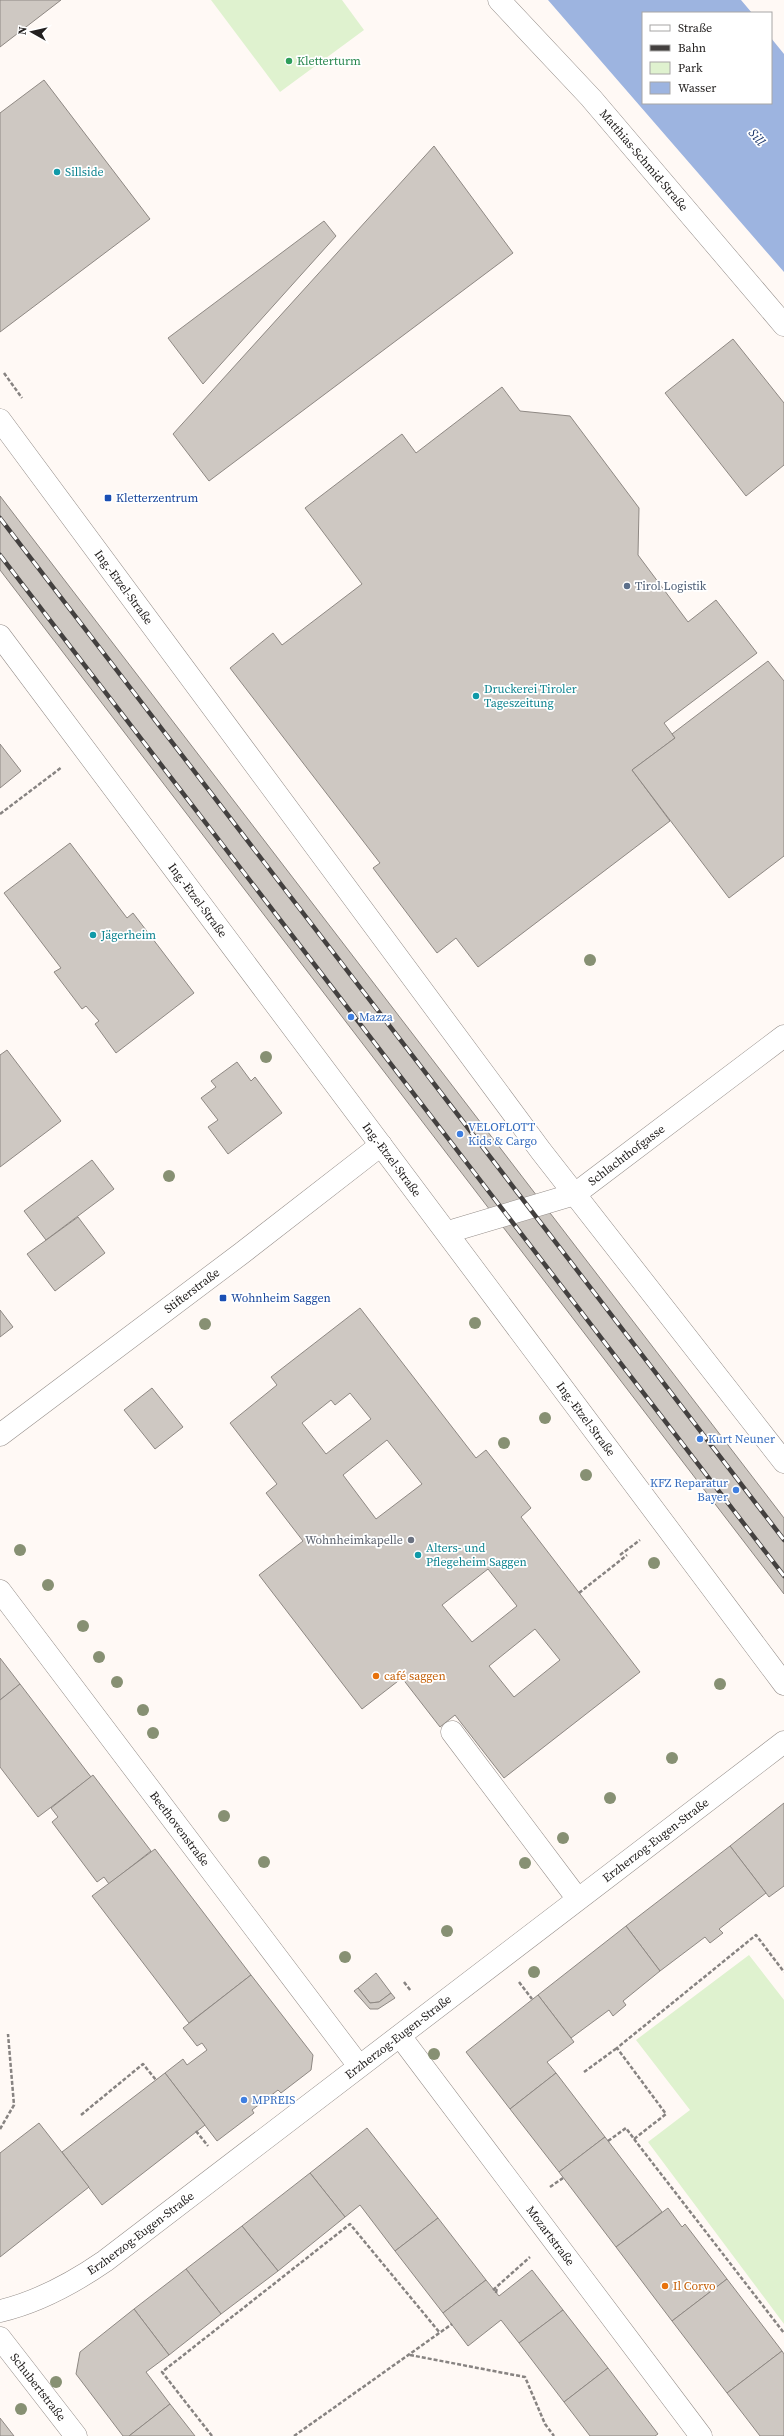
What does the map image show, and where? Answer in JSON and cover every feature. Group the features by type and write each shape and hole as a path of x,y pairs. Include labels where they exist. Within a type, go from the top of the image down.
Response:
{"street":[{"name":"Matthias-Schmid-Straße","path":"499,0 591,98 784,325"},
{"name":"Ing.-Etzel-Straße","path":"0,420 541,1151 784,1462"},
{"name":"Ing.-Etzel-Straße","path":"0,636 381,1145 448,1232 784,1684"},
{"name":"Schlachthofgasse","path":"448,1232 575,1194 784,1036"},
{"name":"Stifterstraße","path":"0,1435 242,1253 381,1145"},
{"name":"Beethovenstraße","path":"0,1591 359,2066"},
{"path":"452,1732 577,1898"},
{"name":"Erzherzog-Eugen-Straße","path":"0,2311 35,2301 83,2277 400,2036 577,1898 784,1742"},
{"name":"Mozartstraße","path":"400,2036 701,2436"},
{"name":"Schubertstraße","path":"0,2338 76,2436"}],"path":[{"path":"4,372 25,402"},
{"path":"0,814 85,750"},
{"path":"620,1555 642,1538"},
{"path":"579,1593 628,1555"},
{"path":"584,2072 617,2048 756,1935 784,1972"},
{"path":"515,1977 532,1999"},
{"path":"404,1982 413,1994"},
{"path":"0,2129 14,2105 8,2034"},
{"path":"617,2048 666,2114 634,2139"},
{"path":"81,2115 143,2064 156,2080"},
{"path":"608,2141 626,2128 784,2333"},
{"path":"212,2436 162,2372 350,2224 440,2333"},
{"path":"493,2290 552,2237"},
{"path":"496,2293 497,2286"},
{"path":"294,2436 452,2324"},
{"path":"410,2354 525,2377 545,2424 554,2436"}],"green space":[{"name":"Kletterturm","path":"211,0 342,0 364,30 280,92"},
{"path":"749,1955 784,2000 784,2324 648,2142 690,2110 636,2040"}],"water":[{"name":"Sill","path":"548,0 741,0 751,12 642,12 642,104 772,104 772,39 784,54 784,272"}],"building":[{"path":"0,0 61,0 0,47"},
{"name":"Sillside","path":"44,80 150,219 0,332 0,113"},
{"path":"434,146 513,253 209,481 173,434"},
{"path":"324,221 336,236 203,384 168,338"},
{"path":"733,339 784,403 784,465 746,496 665,393"},
{"name":"Druckerei Tiroler Tageszeitung","path":"502,387 520,411 570,416 639,508 638,555 688,622 716,600 757,653 664,723 675,738 632,770 670,821 478,967 456,938 437,953 373,868 380,863 230,668 273,633 282,645 362,584 305,508 402,434 416,453"},
{"path":"0,496 784,1518 784,1594 0,570"},
{"path":"768,661 784,681 784,856 729,898 632,770 675,738 672,734"},
{"path":"0,744 21,771 0,788"},
{"name":"Jägerheim","path":"70,843 127,918 133,913 194,993 116,1053 95,1024 99,1021 86,1006 82,1009 54,972 61,968 4,893"},
{"path":"7,1050 61,1121 0,1167 0,1055"},
{"path":"237,1062 251,1081 255,1077 282,1113 228,1154 208,1127 218,1120 201,1098 216,1087 211,1081"},
{"path":"92,1160 114,1189 46,1240 24,1211"},
{"path":"78,1217 105,1253 55,1291 27,1254"},
{"name":"Alters- und Pflegeheim Saggen","path":"360,1308 476,1458 486,1450 531,1508 521,1517 640,1672 504,1778 455,1715 440,1727 402,1678 362,1709 259,1575 303,1541 266,1493 277,1484 230,1423 277,1385 271,1377","holes":["350,1393 371,1419 326,1454 302,1423 331,1400 335,1405","387,1440 422,1484 376,1519 343,1475","488,1569 517,1606 472,1642 442,1605","535,1629 560,1660 514,1697 489,1666"]},
{"path":"0,1310 13,1327 0,1337"},
{"path":"152,1388 183,1427 155,1449 124,1410"},
{"path":"0,1658 20,1684 0,1700"},
{"path":"20,1684 91,1777 38,1817 0,1767 0,1700"},
{"path":"93,1775 151,1851 109,1884 104,1877 97,1882 52,1822 58,1817 51,1808"},
{"path":"784,1803 784,1886 769,1897 730,1846"},
{"path":"730,1846 766,1893 719,1929 723,1933 710,1943 705,1937 660,1971 626,1926"},
{"path":"155,1849 251,1975 189,2023 92,1896"},
{"path":"626,1926 660,1971 623,2001 626,2005 613,2016 609,2010 571,2038 538,1995"},
{"path":"376,1973 391,1993 379,2002 370,2003 358,1988"},
{"path":"251,1975 313,2055 311,2070 281,2093 278,2090 252,2110 254,2113 217,2141 165,2073 183,2059 187,2065 207,2050 202,2043 197,2046 183,2028"},
{"path":"358,1988 370,2003 379,2002 391,1993 395,1998 378,2009 370,2009 354,1991"},
{"path":"538,1995 574,2042 547,2062 556,2073 510,2109 466,2052"},
{"path":"165,2073 205,2125 102,2205 62,2152"},
{"path":"556,2073 605,2137 559,2172 510,2109"},
{"path":"39,2123 89,2187 0,2257 0,2153"},
{"path":"367,2128 438,2218 395,2251 360,2205 345,2217 310,2173"},
{"path":"605,2137 662,2212 616,2247 559,2172"},
{"path":"310,2173 345,2217 278,2271 242,2226"},
{"path":"668,2208 682,2227 685,2224 727,2279 672,2321 616,2247"},
{"path":"438,2218 486,2280 443,2313 395,2251"},
{"path":"242,2226 278,2271 221,2314 186,2269"},
{"path":"186,2269 221,2314 169,2355 134,2309"},
{"path":"532,2270 563,2310 519,2343 501,2320 468,2346 443,2313 486,2280 499,2296"},
{"path":"727,2279 782,2351 727,2393 672,2321"},
{"path":"134,2309 169,2355 146,2372 170,2404 129,2436 123,2436 76,2374 80,2352"},
{"path":"563,2310 608,2368 564,2402 519,2343"},
{"path":"782,2351 784,2354 784,2436 760,2436 727,2393"},
{"path":"608,2368 658,2434 655,2436 590,2436 564,2402"},
{"path":"170,2404 195,2436 129,2436"},
{"path":"0,2418 14,2436 0,2436"}],"railway":[{"path":"0,518 784,1540"},
{"path":"0,555 784,1576"}],"place":[{"name":"Kletterturm","path":"289,61"},
{"name":"Sillside","path":"57,172"},
{"name":"Kletterzentrum","path":"108,498"},
{"name":"Tirol Logistik","path":"627,586"},
{"name":"Druckerei Tiroler Tageszeitung","path":"476,696"},
{"name":"Jägerheim","path":"93,935"},
{"name":"Mazza","path":"351,1017"},
{"name":"VELOFLOTT Kids & Cargo","path":"460,1134"},
{"name":"Wohnheim Saggen","path":"223,1298"},
{"name":"Kurt Neuner","path":"700,1439"},
{"name":"KFZ Reparatur Bayer","path":"736,1490"},
{"name":"Wohnheimkapelle","path":"411,1540"},
{"name":"Alters- und Pflegeheim Saggen","path":"418,1555"},
{"name":"café saggen","path":"376,1676"},
{"name":"MPREIS","path":"244,2100"},
{"name":"Il Corvo","path":"665,2286"}]}
